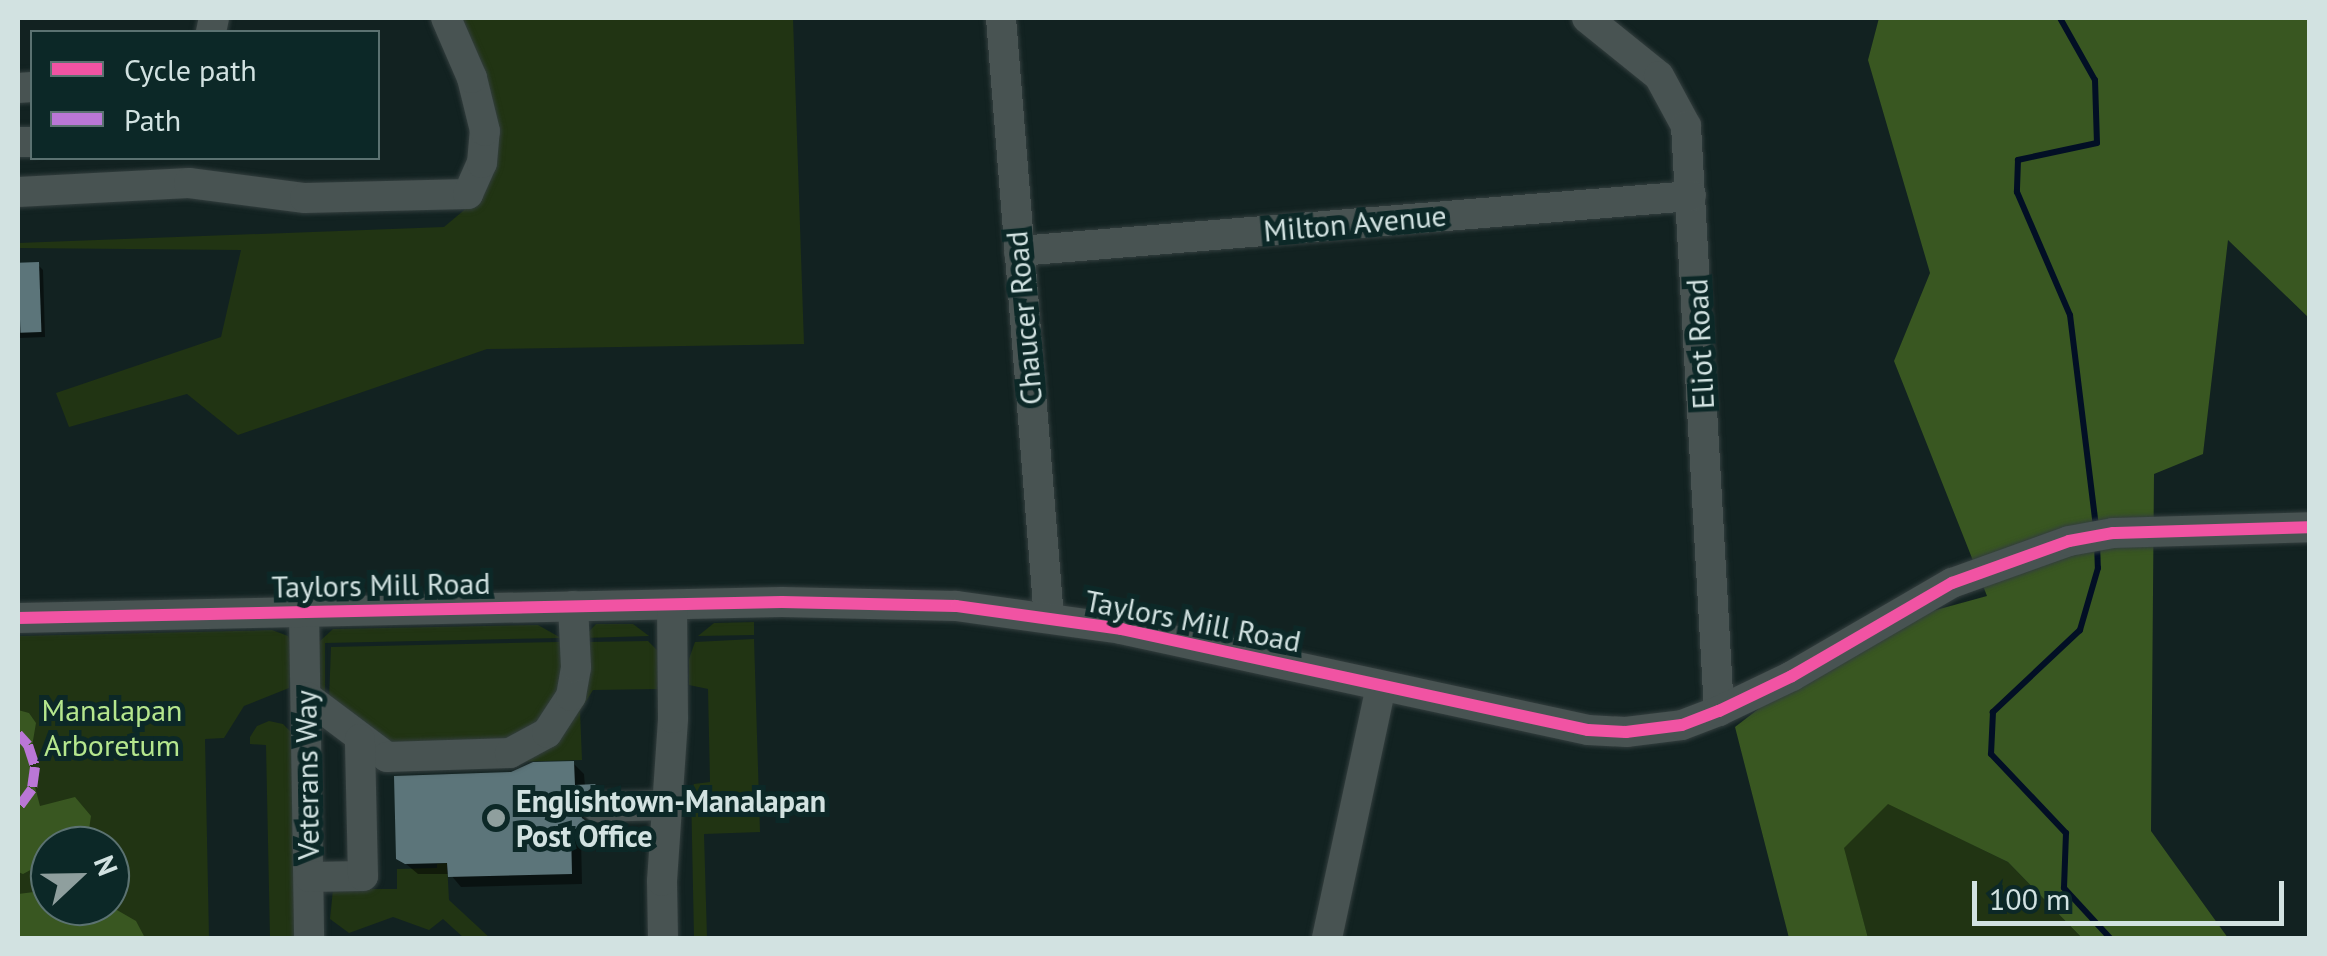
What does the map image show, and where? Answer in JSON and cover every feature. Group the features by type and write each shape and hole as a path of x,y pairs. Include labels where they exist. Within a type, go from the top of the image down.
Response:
{"street":[{"path":"18,192 167,171 305,198 468,194 482,162 485,131 472,78 446,18"},
{"name":"Chaucer Road","path":"1001,18 1048,618"},
{"name":"Eliot Road","path":"1587,18 1652,69 1673,96 1686,126 1719,711"},
{"name":"Milton Avenue","path":"1019,251 1691,196"},
{"name":"Taylors Mill Road","path":"18,618 672,604 881,602 956,606 1048,618 1607,732 1682,725 1719,711 1792,676 1952,583 2069,541 2112,534 2310,528"},
{"path":"663,938 673,718 672,604"},
{"path":"307,696 391,757 498,755 534,742 558,720 573,689 574,606"},
{"name":"Veterans Way","path":"304,611 309,938"},
{"path":"1328,938 1381,686"},
{"path":"309,877 363,876 360,738"},
{"path":"597,807 667,805"}],"green space":[{"path":"456,18 793,18 804,344 487,349 238,435 187,394 69,427 56,393 221,337 241,250 18,248 18,243 444,227 482,195"},
{"path":"1879,18 2309,18 2309,318 2228,240 2203,454 2154,474 2151,831 2228,938 2082,938 2008,862 1888,804 1844,848 1868,938 1789,938 1735,727 1859,631 1987,596 1894,361 1930,273 1868,60"},
{"path":"754,622 754,635 698,636 714,623"},
{"path":"596,624 633,624 649,636 583,638"},
{"path":"538,625 561,638 325,643 325,696 319,684 319,642 333,629"},
{"name":"Manalapan Arboretum","path":"272,630 288,636 293,646 289,688 244,706 224,738 205,739 209,938 18,938 18,636"},
{"path":"754,639 760,832 704,834 707,938 694,938 691,789 694,784 710,782 708,689 689,685 689,659 695,642"},
{"path":"648,641 658,651 659,689 593,690 580,711 582,760 507,762 532,752 588,642"},
{"path":"559,642 564,645 566,687 523,740 389,750 329,700 331,647"},
{"path":"18,710 29,713 36,723 29,764 40,806 75,797 91,816 90,826 30,826 30,870 18,872"},
{"path":"269,721 283,724 292,733 296,938 270,938 266,745 250,744 257,726"},
{"path":"1888,803 2008,862 2082,938 1868,938 1843,848"},
{"path":"447,863 449,900 490,938 464,938 443,919 429,930 393,917 349,933 330,919 333,889 397,889 397,869 437,868 437,864"},
{"path":"30,892 30,926 130,926 130,918 145,938 18,938 18,894"}],"building":[{"path":"39,262 41,332 20,333 18,263"},
{"name":"Englishtown-Manalapan Post Office","path":"574,761 575,785 596,784 581,797 578,807 582,818 597,829 571,829 572,874 448,877 447,863 405,864 396,859 394,776 511,772 533,762"}],"waterway":[{"path":"2060,18 2095,80 2097,143 2018,160 2017,192 2070,315 2096,526"},
{"path":"2097,543 2098,568 2080,630 1993,712 1991,754 2066,833 2064,888 2110,938"}],"marked path":[{"path":"18,734 28,745 35,767 32,789 18,808"}],"cycle path":[{"path":"18,618 782,602 956,606 1121,629 1588,730 1626,732 1682,725 1719,711 1792,676 1952,583 2069,541 2113,533 2310,527"}],"place":[{"name":"Englishtown-Manalapan Post Office","path":"496,818"}]}
